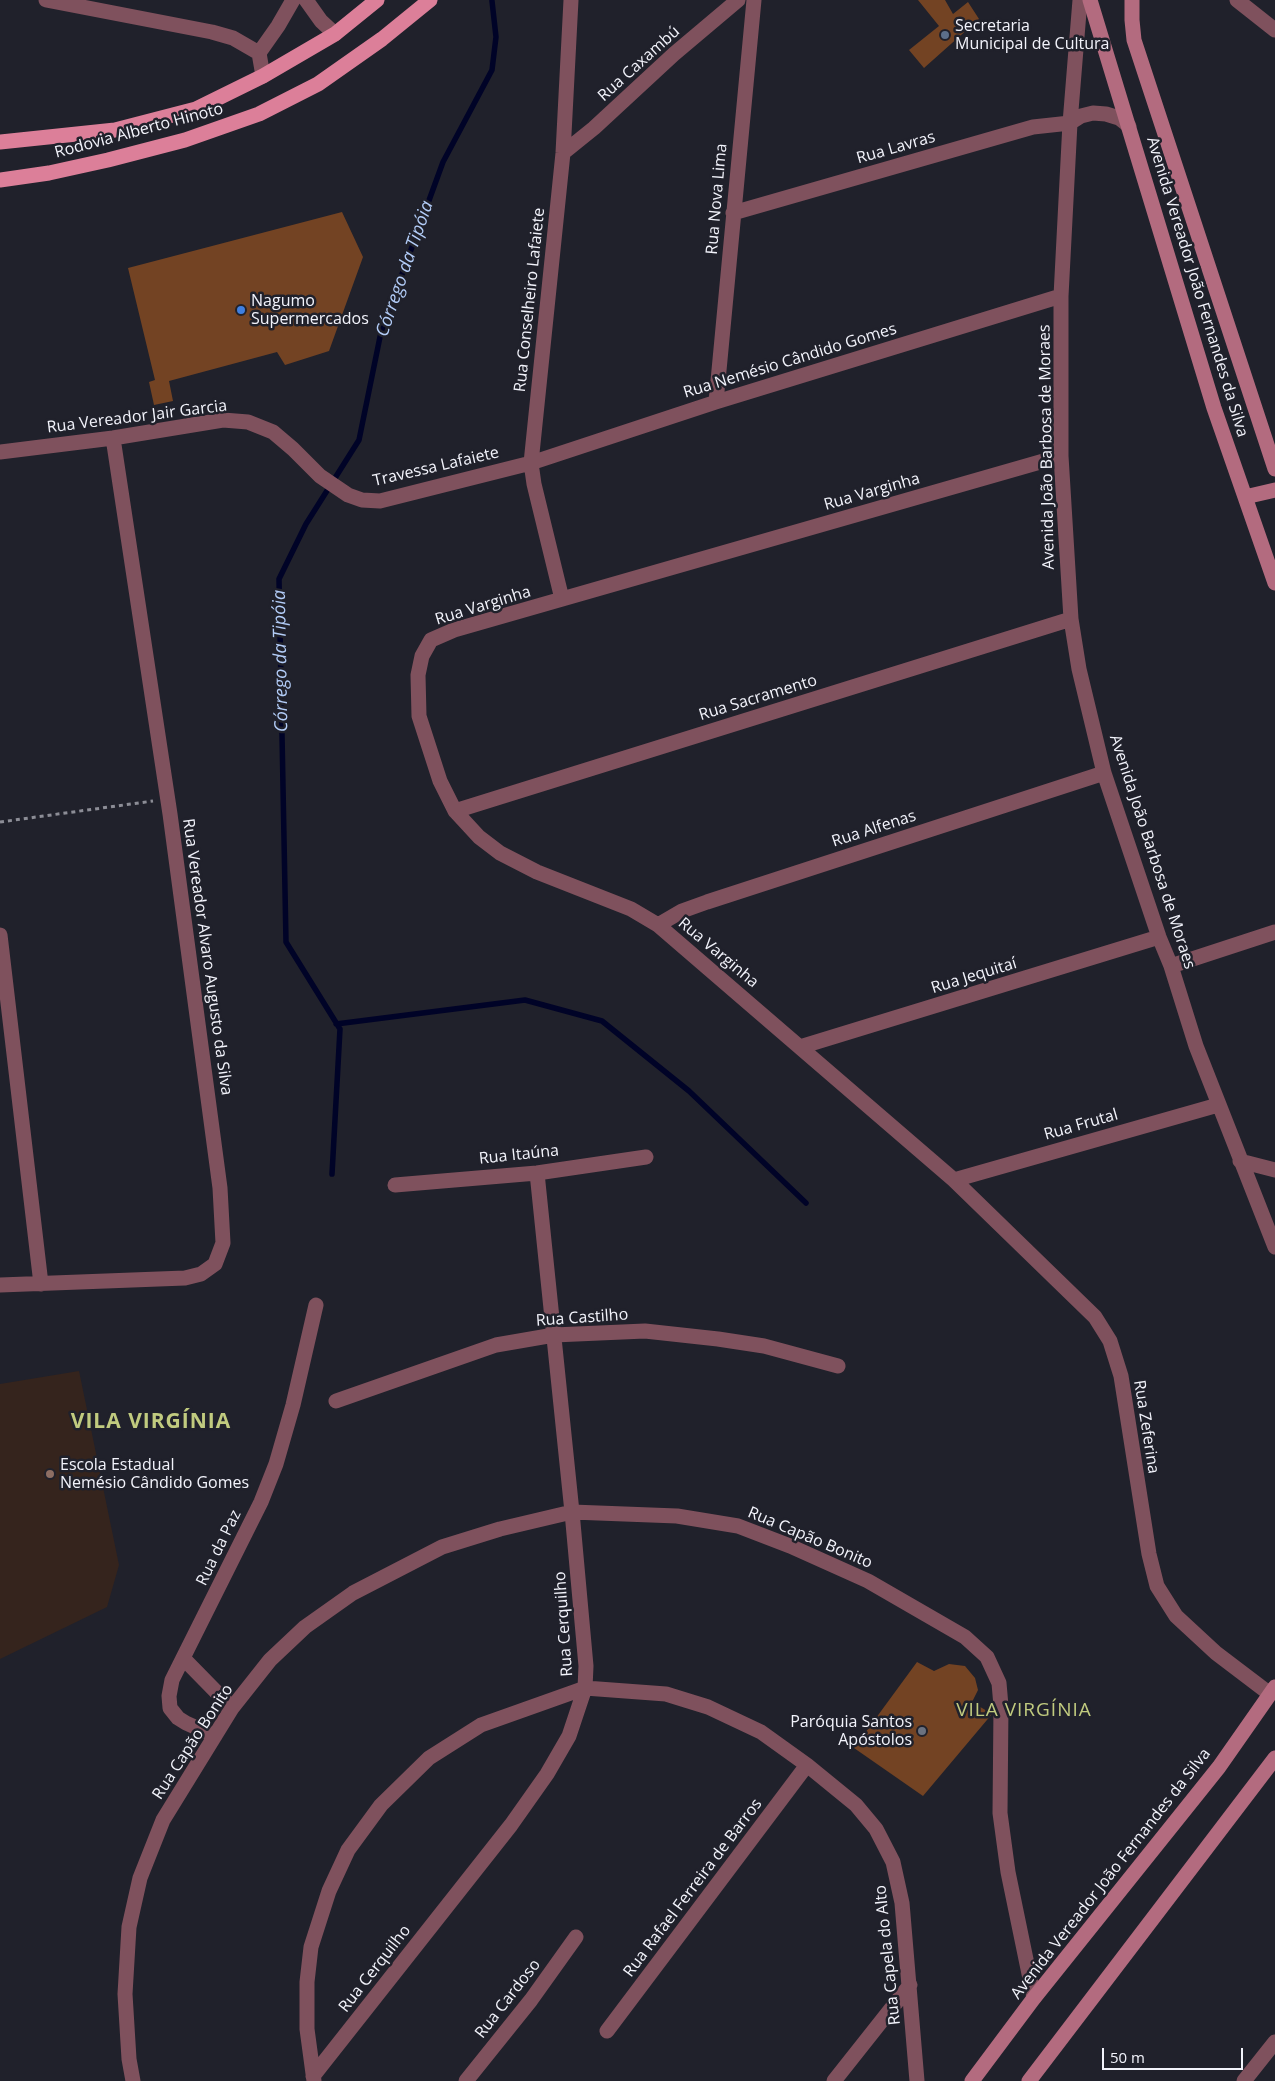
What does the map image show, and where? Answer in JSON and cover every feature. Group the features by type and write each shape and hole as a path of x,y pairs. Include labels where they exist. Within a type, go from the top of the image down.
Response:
{"main road":[{"name":"Rodovia Alberto Hinoto","path":"0,142 115,130 196,109 263,76 335,34 377,0"},
{"name":"Rodovia Alberto Hinoto","path":"0,180 49,173 108,160 185,140 259,114 318,84 382,39 430,0"},
{"name":"Avenida Vereador João Fernandes da Silva","path":"1090,0 1214,408 1275,583"},
{"name":"Avenida Vereador João Fernandes da Silva","path":"1132,0 1134,40 1275,469"},
{"path":"1245,497 1275,490"},
{"name":"Avenida Vereador João Fernandes da Silva","path":"972,2081 1034,1998 1219,1767 1272,1690"},
{"path":"1029,2081 1275,1758"}],"street":[{"path":"46,0 212,32 234,38 259,53"},
{"path":"263,76 259,53 293,0"},
{"path":"306,0 320,21 335,34"},
{"name":"Rua Conselheiro Lafaiete","path":"562,600 534,484 531,463 563,153 571,0"},
{"name":"Rua Caxambú","path":"563,153 594,128 674,54 738,0"},
{"name":"Rua Nova Lima","path":"716,402 754,0"},
{"name":"Avenida João Barbosa de Moraes","path":"1080,0 1070,123 1061,296 1061,456 1071,619 1079,669 1104,773 1159,937 1171,966 1196,1046 1240,1161 1255,1192 1275,1247"},
{"path":"1237,0 1275,30"},
{"path":"1070,123 1081,116 1100,113 1119,118 1129,126"},
{"name":"Rua Lavras","path":"733,213 1033,128 1070,123"},
{"name":"Rua Nemésio Cândido Gomes","path":"531,463 716,402 1061,296"},
{"name":"Rua Vereador Jair Garcia","path":"0,452 113,438 223,420 248,422 273,432 320,476 348,496"},
{"name":"Rua Vereador Alvaro Augusto da Silva","path":"0,1285 185,1278 201,1274 215,1264 223,1243 220,1188 168,799 113,438"},
{"name":"Rua Varginha","path":"954,1180 658,925 631,909 537,872 500,853 479,838 455,811 440,781 419,716 418,675 422,656 431,640 454,630 1061,456"},
{"name":"Travessa Lafaiete","path":"348,496 362,500 380,501 531,463"},
{"name":"Rua Sacramento","path":"455,811 1071,619"},
{"name":"Rua Alfenas","path":"658,925 682,911 707,902 1104,773"},
{"path":"1171,966 1275,932"},
{"path":"0,935 41,1284"},
{"name":"Rua Jequitaí","path":"800,1047 1159,937"},
{"name":"Rua Frutal","path":"954,1180 1218,1106"},
{"name":"Rua Itaúna","path":"394,1186 537,1173 646,1157"},
{"path":"1240,1161 1275,1170"},
{"name":"Rua Cerquilho","path":"314,2078 511,1825 547,1774 569,1736 585,1688 586,1666 572,1512 537,1173"},
{"name":"Rua Zeferina","path":"954,1180 1095,1317 1110,1341 1121,1376 1148,1554 1158,1586 1176,1616 1216,1653 1272,1690"},
{"name":"Rua da Paz","path":"215,1736 186,1723 178,1718 170,1708 169,1696 172,1680 261,1502 276,1464 293,1405 316,1305"},
{"name":"Rua Castilho","path":"336,1401 496,1345 554,1335 646,1331 764,1346 838,1366"},
{"name":"Rua Capão Bonito","path":"133,2081 126,1994 129,1927 140,1878 164,1820 232,1708 270,1660 291,1640 305,1627 353,1593 442,1548 500,1529 572,1512 677,1516 738,1526 790,1546 868,1581 965,1637 987,1657 999,1683 1001,1706 1000,1813 1008,1872 1034,1998"},
{"path":"184,1659 232,1708"},
{"name":"Rua Capela do Alto","path":"314,2078 307,2029 307,1982 311,1947 329,1891 348,1850 381,1806 429,1758 481,1725 585,1688 666,1694 708,1707 761,1732 807,1765 856,1805 876,1829 893,1862 902,1903 917,2081"},
{"name":"Rua Rafael Ferreira de Barros","path":"607,2031 807,1765"},
{"name":"Rua Cardoso","path":"466,2081 530,2000 576,1937"},
{"path":"834,2081 910,1985"},
{"path":"1244,2081 1275,2042"}],"path":[{"path":"0,822 168,799"}],"shaded area":[{"name":"Escola Estadual Nemésio Cândido Gomes","path":"79,1371 119,1565 107,1607 0,1659 0,1384"}],"building":[{"name":"Secretaria Municipal de Cultura","path":"918,0 945,0 953,14 968,2 979,19 924,68 909,50 939,26"},
{"name":"Nagumo Supermercados","path":"342,212 363,257 329,351 285,365 277,352 169,381 173,401 154,405 149,382 155,380 128,268"},
{"name":"Paróquia Santos Apóstolos","path":"917,1662 934,1671 949,1664 965,1666 975,1678 978,1690 972,1702 992,1714 923,1796 854,1748"}],"waterway":[{"name":"Córrego da Tipóia","path":"332,1174 340,1029 286,942 279,579 306,524 359,440 381,332 443,162 492,70 496,37 492,1"},
{"path":"336,1024 525,1000 602,1021 689,1091 806,1203"}],"place":[{"name":"Secretaria Municipal de Cultura","path":"945,35"},
{"name":"Nagumo Supermercados","path":"241,310"},
{"name":"Escola Estadual Nemésio Cândido Gomes","path":"50,1474"},
{"name":"Paróquia Santos Apóstolos","path":"922,1731"}],"district":[{"name":"VILA VIRGÍNIA","path":"151,1422"},
{"name":"VILA VIRGÍNIA","path":"1024,1711"}]}
